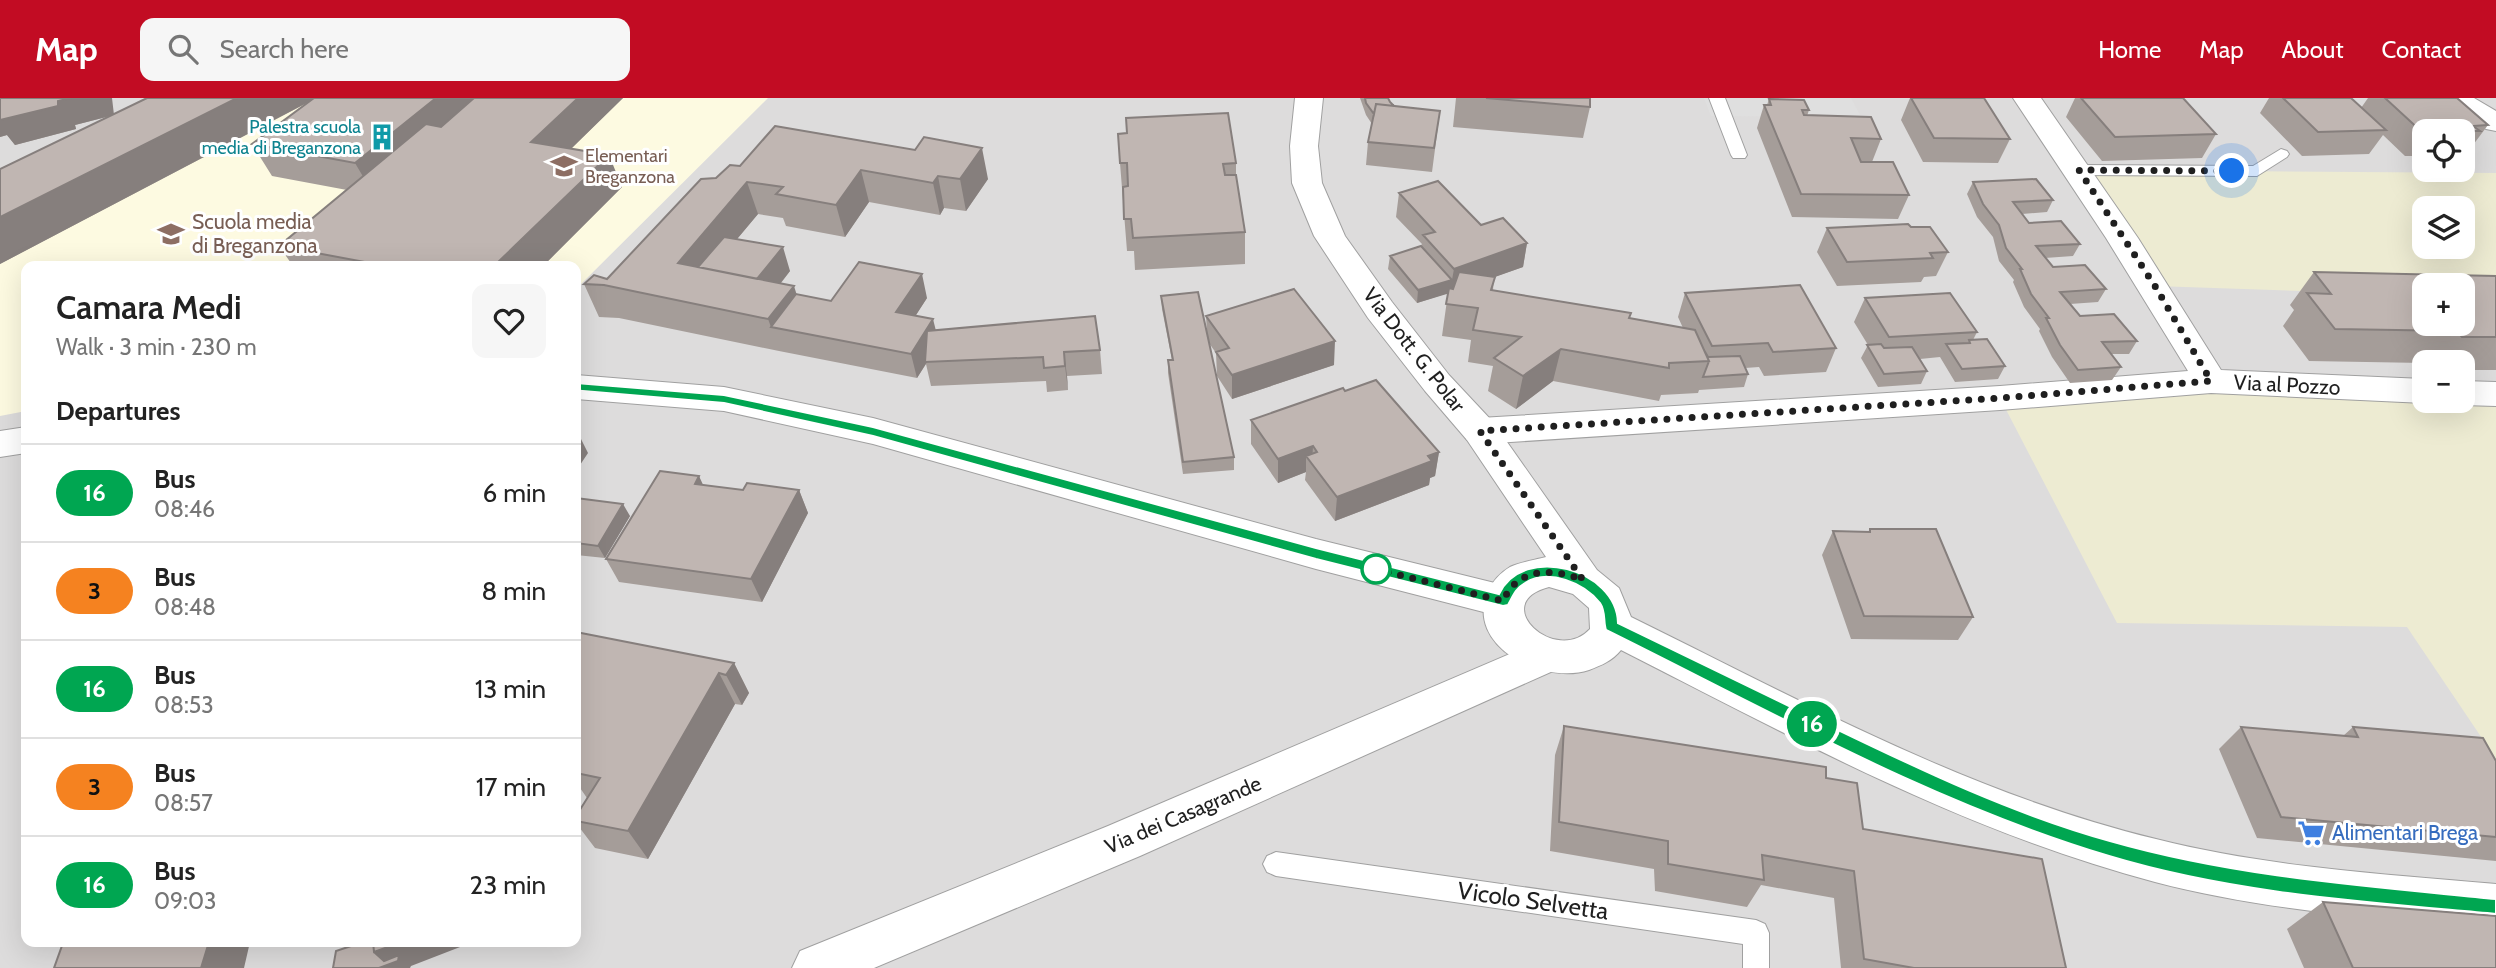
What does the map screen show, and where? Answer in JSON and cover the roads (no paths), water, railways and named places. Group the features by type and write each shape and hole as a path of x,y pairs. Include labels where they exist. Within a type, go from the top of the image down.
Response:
{"street":[{"name":"Via Dott. G. Polar","path":"1309,98 1304,146 1307,183 1330,236 1380,310 1437,383 1480,431 1583,580"},
{"path":"2028,98 2155,286 2211,381"},
{"path":"2454,98 2496,123"},
{"name":"Via al Pozzo","path":"1480,431 2000,398 2211,381 2412,390"},
{"path":"581,387 724,399 873,431 1316,554 1503,601"},
{"path":"2475,393 2496,394"},
{"path":"0,443 21,441"},
{"path":"1533,573 1566,574 1583,580 1605,600 1611,613 1611,626 1606,639 1596,649 1582,656 1565,658 1547,655 1531,649 1512,633 1502,614 1503,601 1509,589 1519,579 1533,573"},
{"path":"1611,626 1943,789 2026,822 2110,849 2195,870 2288,887 2496,906"},
{"name":"Via dei Casagrande","path":"817,968 1136,836 1547,655"}],"lane":[{"path":"1717,98 1740,155"},
{"path":"2079,170 2257,171 2281,154"},
{"name":"Vicolo Selvetta","path":"1276,864 1756,933 1756,968"}],"place":[{"name":"Palestra scuola media di Breganzona","path":"382,137"},
{"name":"Elementari Breganzona","path":"564,166"},
{"name":"Scuola media di Breganzona","path":"171,234"},
{"name":"Alimentari Brega","path":"2311,833"}]}
